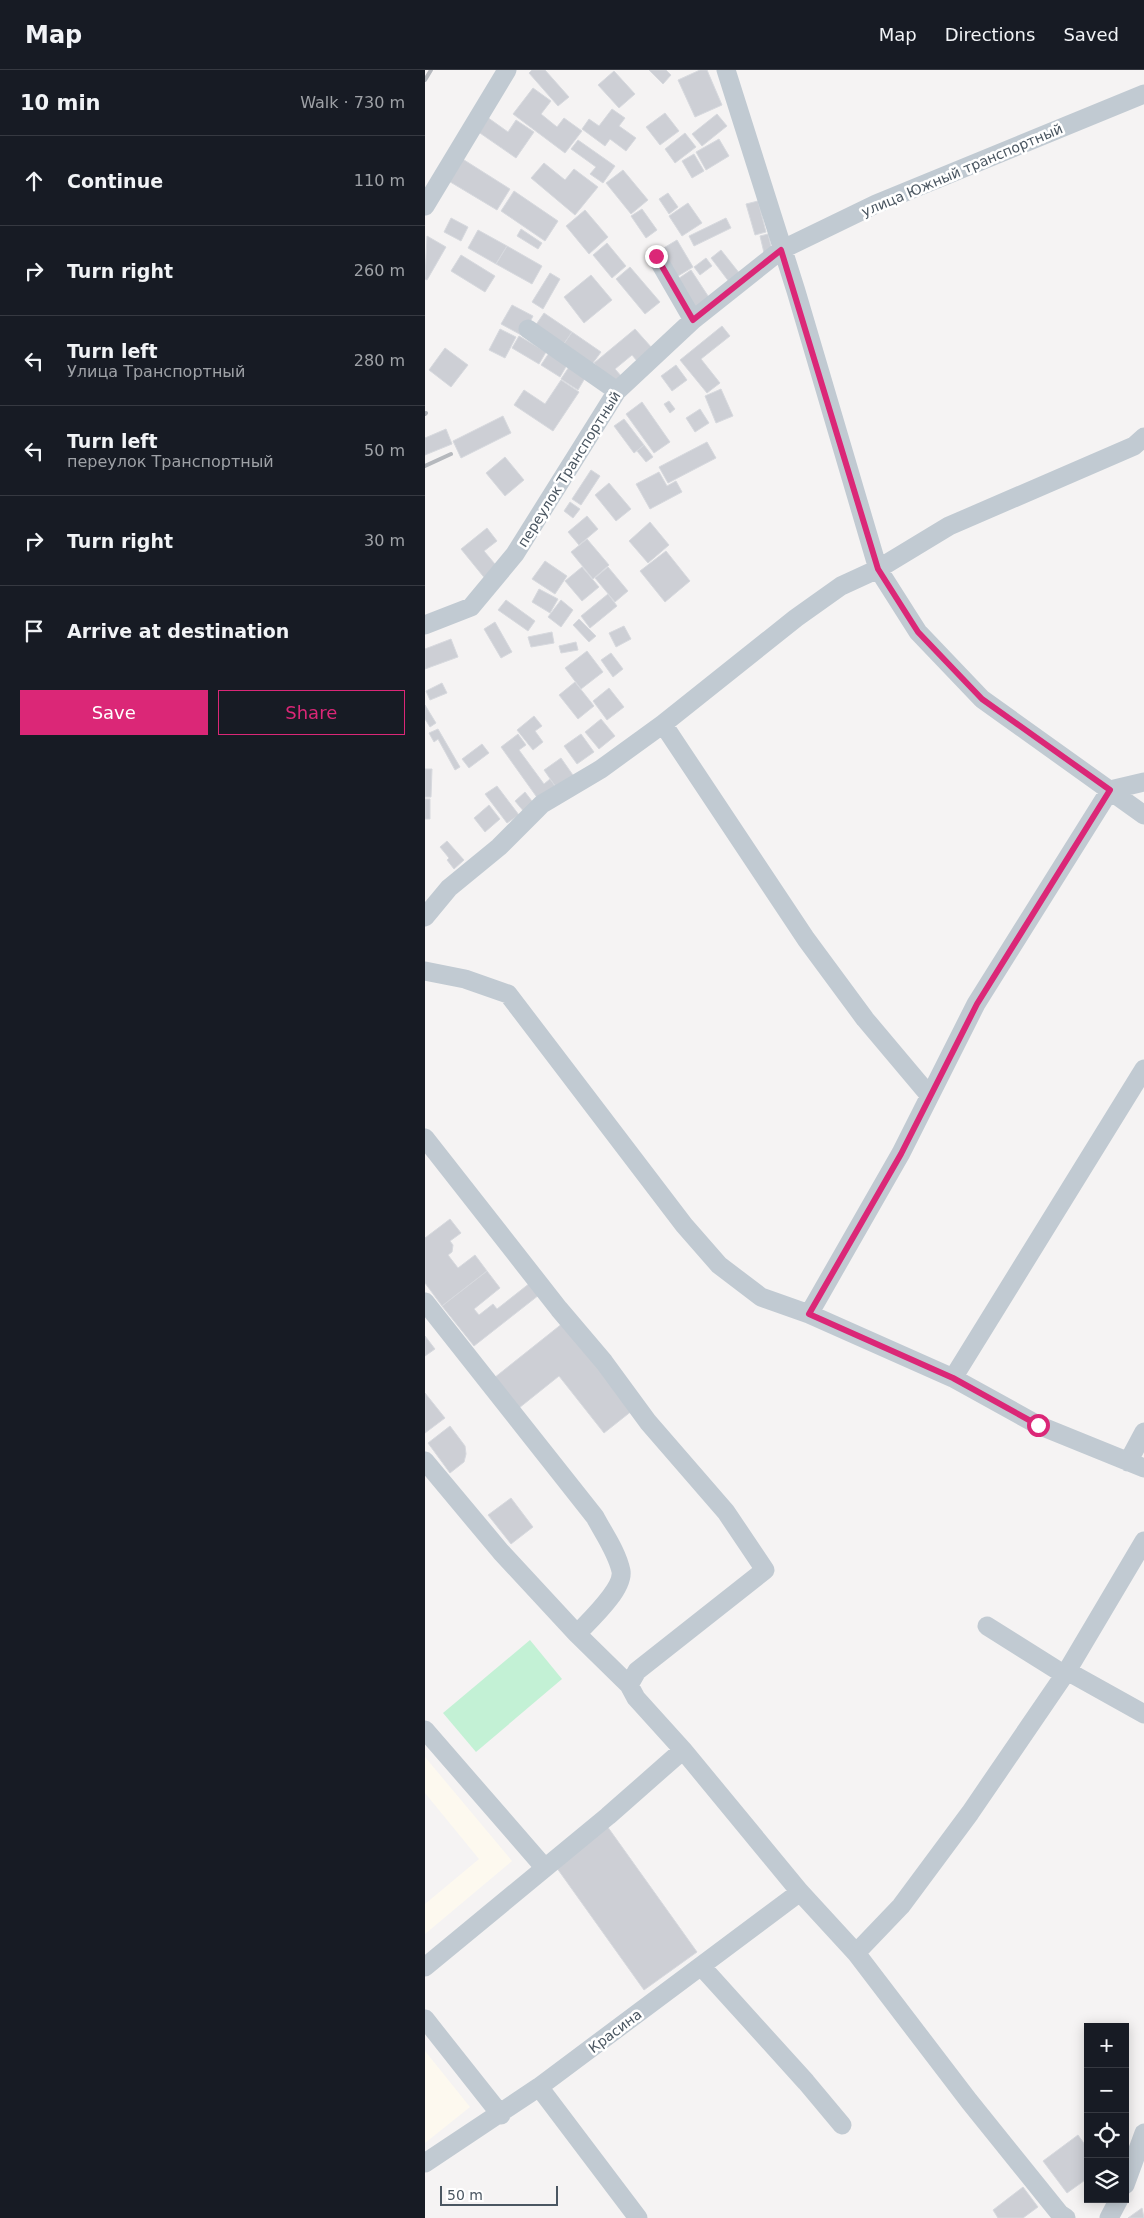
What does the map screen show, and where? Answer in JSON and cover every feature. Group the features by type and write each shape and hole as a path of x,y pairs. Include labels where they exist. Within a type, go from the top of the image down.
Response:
{"street":[{"path":"425,206 507,70"},
{"path":"732,72 781,250 878,569 918,632 982,699 1144,815"},
{"name":"улица Южный транспортный","path":"781,250 876,204 1144,94"},
{"name":"переулок Транспортный","path":"425,625 471,607 515,554 617,391 693,320 781,250"},
{"path":"656,256 693,320"},
{"path":"528,329 617,391"},
{"path":"425,917 449,888 499,847 543,804 601,769 663,724 796,618 841,586 878,569 949,526 1134,446 1144,437"},
{"path":"663,724 806,939 865,1019 929,1095"},
{"path":"809,1314 901,1154 929,1095 977,1004 1110,790 1144,782"},
{"path":"425,971 465,979 508,994 684,1225 719,1265 761,1297 809,1314 953,1378 1038,1425 1136,1465 1144,1432"},
{"path":"953,1378 1144,1069"},
{"path":"425,1138 559,1309 604,1362 648,1422 726,1512 765,1570 637,1671 629,1685"},
{"path":"425,1302 595,1517 616,1557 621,1573 617,1589 577,1634"},
{"path":"425,1460 501,1552 577,1634 629,1685 636,1698 683,1750 800,1892 856,1953 969,2101 1061,2217"},
{"path":"856,1953 901,1906 970,1813 1066,1673 1144,1541"},
{"path":"987,1626 1066,1673 1144,1714"},
{"path":"425,1730 544,1867"},
{"path":"425,1967 608,1816 683,1750"},
{"name":"Красина","path":"425,2163 501,2115 800,1892"},
{"path":"701,1966 806,2082 842,2125"},
{"path":"425,2018 501,2115"},
{"path":"539,2087 637,2218"},
{"path":"1129,2174 1144,2133"},
{"path":"1109,2218 1117,2203"}],"shaded area":[{"path":"425,1757 512,1861 425,1934 425,1904 479,1859 425,1793"},
{"path":"425,2051 470,2107 425,2143"}],"green space":[{"path":"530,1640 562,1679 476,1752 443,1713"}],"building":[{"path":"532,70 545,70 569,97 558,106 529,73"},
{"path":"649,70 666,70 671,75 663,84"},
{"path":"700,70 707,70 722,105 695,117 678,80"},
{"path":"614,71 635,94 619,108 598,85"},
{"path":"533,88 551,101 541,114 557,127 564,118 582,131 565,153 513,114"},
{"path":"612,109 625,118 619,126 636,138 626,151 610,139 605,146 582,129 589,119 599,126"},
{"path":"665,113 679,131 660,145 646,127"},
{"path":"717,114 727,126 702,146 692,134"},
{"path":"487,117 508,132 516,120 534,132 516,158 477,131"},
{"path":"685,133 696,147 675,163 665,149"},
{"path":"719,139 729,156 706,170 696,152"},
{"path":"578,140 615,166 603,183 590,174 596,167 571,149"},
{"path":"694,154 704,171 692,178 682,161"},
{"path":"461,158 510,189 497,210 447,180"},
{"path":"544,163 565,180 574,169 598,187 575,215 531,178"},
{"path":"623,170 648,200 631,214 606,183"},
{"path":"514,191 558,221 545,241 501,211"},
{"path":"668,193 678,207 669,214 659,199"},
{"path":"758,201 766,232 755,235 746,204"},
{"path":"688,203 702,223 682,236 669,216"},
{"path":"642,209 657,230 646,238 631,216"},
{"path":"585,210 608,237 589,254 566,226"},
{"path":"451,218 468,227 461,241 444,232"},
{"path":"726,218 731,228 694,246 689,236"},
{"path":"521,229 542,243 538,249 517,236"},
{"path":"478,230 507,246 496,264 468,248"},
{"path":"768,234 773,255 765,257 760,236"},
{"path":"427,236 446,247 427,280 425,279"},
{"path":"677,240 693,267 673,279 657,252"},
{"path":"607,243 626,266 612,278 593,255"},
{"path":"507,246 542,266 532,284 496,264"},
{"path":"721,250 744,279 733,287 711,258"},
{"path":"461,255 495,276 485,292 451,271"},
{"path":"706,258 712,266 700,275 694,267"},
{"path":"630,267 660,302 645,314 616,279"},
{"path":"691,270 712,302 695,314 675,281"},
{"path":"550,273 560,279 543,309 532,302"},
{"path":"591,275 612,300 584,323 564,297"},
{"path":"512,305 533,316 523,336 501,324"},
{"path":"544,313 572,332 561,348 533,329"},
{"path":"722,326 730,336 701,359 720,383 707,393 680,360"},
{"path":"500,329 516,337 505,358 489,350"},
{"path":"635,329 652,348 637,361 632,355 615,369 622,377 612,385 594,363"},
{"path":"572,332 601,352 590,367 561,348"},
{"path":"519,336 546,352 539,364 512,348"},
{"path":"445,348 468,365 451,387 429,370"},
{"path":"549,353 567,365 560,377 541,365"},
{"path":"676,365 687,380 672,391 661,376"},
{"path":"569,367 585,378 578,390 561,379"},
{"path":"561,380 579,392 553,431 514,405 524,390 545,404"},
{"path":"721,389 733,416 716,423 705,396"},
{"path":"669,401 675,409 670,413 664,404"},
{"path":"642,402 670,442 654,453 626,414"},
{"path":"700,409 709,423 695,432 686,418"},
{"path":"503,416 511,433 461,458 453,441"},
{"path":"624,419 644,445 634,453 614,426"},
{"path":"446,429 452,444 425,455 425,438"},
{"path":"707,442 716,458 668,483 659,467"},
{"path":"644,445 653,457 646,462 637,451"},
{"path":"505,457 524,480 505,496 486,473"},
{"path":"591,470 600,476 581,505 572,499"},
{"path":"659,472 667,486 676,481 682,492 650,509 636,484"},
{"path":"609,483 631,509 616,521 595,495"},
{"path":"570,502 580,509 573,518 564,511"},
{"path":"587,516 598,529 579,545 568,532"},
{"path":"650,522 669,545 648,563 629,541"},
{"path":"487,528 497,541 484,551 500,570 487,581 461,549"},
{"path":"587,539 609,565 593,579 571,552"},
{"path":"666,551 690,581 665,602 640,571"},
{"path":"545,561 567,576 555,594 532,579"},
{"path":"582,567 599,587 582,601 565,581"},
{"path":"608,567 628,591 615,602 595,578"},
{"path":"539,589 558,599 550,613 532,602"},
{"path":"608,594 617,606 590,628 581,616"},
{"path":"506,600 535,621 528,631 498,610"},
{"path":"561,600 573,610 561,627 548,617"},
{"path":"579,619 596,636 589,642 573,625"},
{"path":"495,622 512,652 501,658 484,629"},
{"path":"624,626 631,639 616,647 609,633"},
{"path":"552,632 554,643 531,647 528,637"},
{"path":"451,639 458,657 425,669 425,649"},
{"path":"576,642 578,650 561,653 559,646"},
{"path":"587,651 603,672 581,689 565,668"},
{"path":"611,653 623,669 613,677 601,660"},
{"path":"575,682 594,706 578,719 559,695"},
{"path":"442,683 447,693 430,700 426,691"},
{"path":"609,688 624,707 607,720 593,701"},
{"path":"425,705 436,723 430,727 425,719"},
{"path":"534,716 542,726 535,731 543,742 533,750 517,730"},
{"path":"601,719 615,736 599,749 585,732"},
{"path":"438,729 460,767 455,770 438,739 434,742 429,733"},
{"path":"518,734 526,745 519,750 544,784 550,779 558,790 541,803 501,747"},
{"path":"581,734 594,752 577,764 564,746"},
{"path":"482,744 489,753 469,768 462,759"},
{"path":"561,758 575,778 558,790 544,770"},
{"path":"425,769 432,769 431,797 425,797"},
{"path":"497,786 519,815 507,823 485,794"},
{"path":"525,792 535,805 525,813 515,801"},
{"path":"425,799 430,799 430,819 425,819"},
{"path":"489,805 500,819 485,832 474,818"},
{"path":"447,841 464,860 454,869 447,860 449,858 440,847"},
{"path":"450,1219 461,1233 450,1241 453,1245 452,1252 448,1255 458,1268 475,1255 487,1271 442,1306 425,1283 425,1238"},
{"path":"487,1271 500,1288 474,1309 479,1315 493,1304 497,1309 530,1283 539,1295 474,1346 442,1306"},
{"path":"563,1323 633,1410 604,1433 559,1376 519,1408 494,1378"},
{"path":"425,1336 435,1349 425,1356"},
{"path":"425,1393 445,1418 425,1433"},
{"path":"450,1426 465,1446 466,1454 464,1462 450,1473 428,1443"},
{"path":"511,1498 533,1527 511,1544 488,1515"},
{"path":"607,1826 697,1952 644,1990 554,1864"},
{"path":"1078,2135 1084,2143 1084,2181 1067,2193 1043,2161"},
{"path":"1023,2187 1038,2207 1023,2218 998,2218 993,2210"},
{"path":"1142,2208 1144,2218 1128,2218"}],"railway":[{"path":"425,80 431,70"},
{"path":"425,466 451,454"}],"route":[{"path":"656,256 693,320 781,250 796,291 878,569 918,632 982,699 1110,790 977,1004 929,1095 901,1154 809,1314 953,1378 1038,1425"}]}
